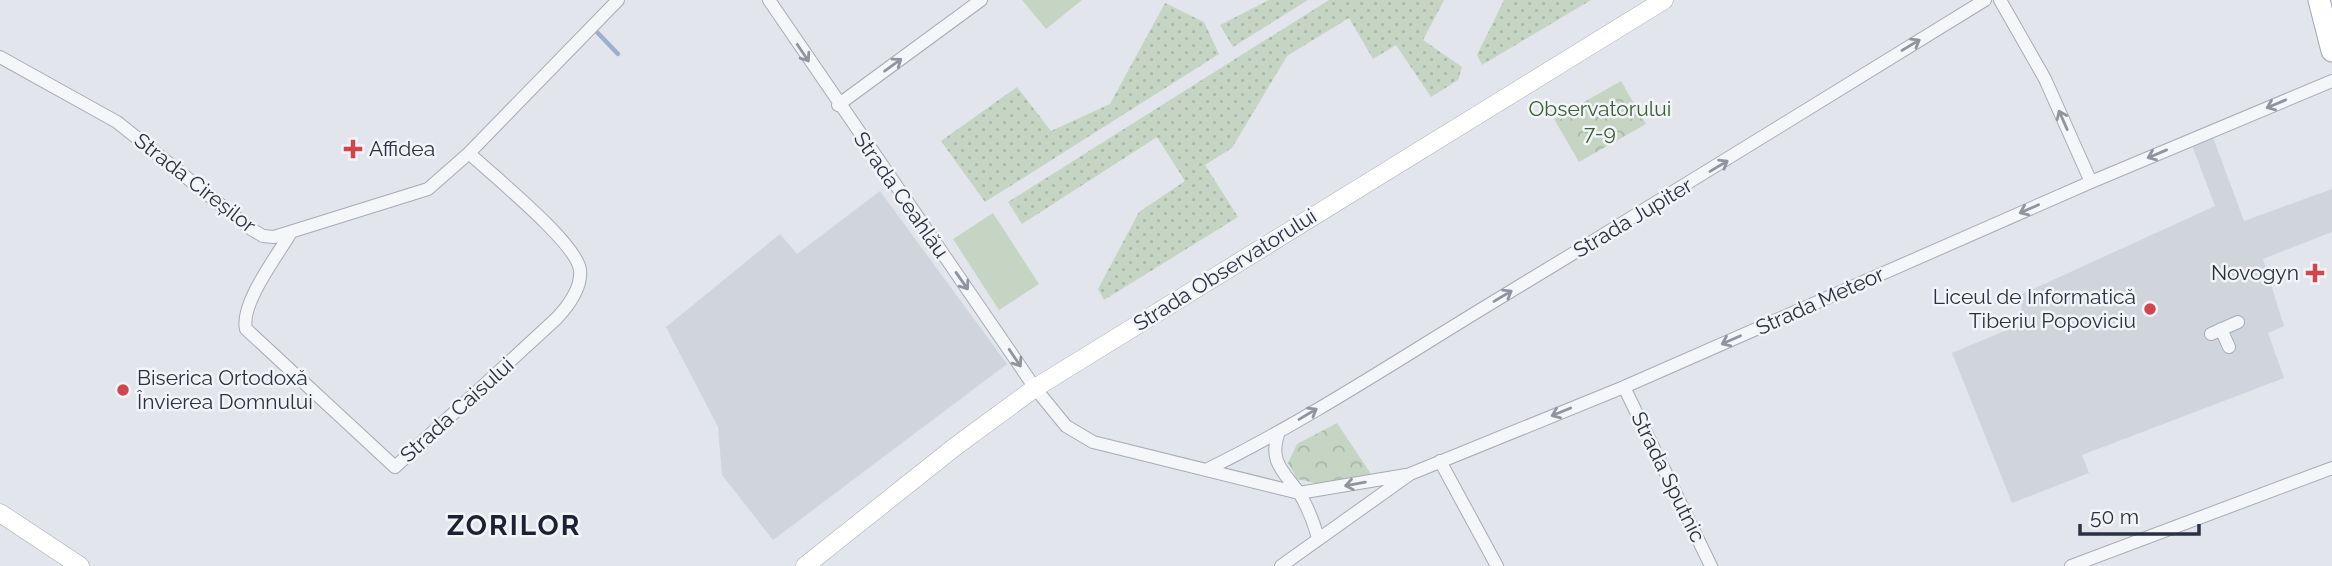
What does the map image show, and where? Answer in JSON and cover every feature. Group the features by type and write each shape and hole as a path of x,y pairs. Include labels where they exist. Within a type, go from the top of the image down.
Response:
{"main road":[{"name":"Strada Observatorului","path":"805,566 956,446 1035,388 1664,0"},
{"path":"2319,0 2332,51"},
{"path":"0,513 80,566"}],"street":[{"name":"Strada Cireșilor","path":"0,57 117,122 263,236 290,234 412,197 443,179 618,0"},
{"name":"Strada Ceahlău","path":"769,0 838,105 1035,388"},
{"path":"838,105 981,0"},
{"name":"Strada Jupiter","path":"1206,470 1279,432 1743,152 1985,0"},
{"path":"2000,0 2045,79 2091,182"},
{"name":"Strada Meteor","path":"1281,566 1410,474 1624,387 2091,182 2332,80"},
{"name":"Strada Caisului","path":"290,234 251,301 244,320 246,329 395,467 557,318 567,307 579,282 580,270 569,247 469,153"},
{"path":"2229,347 2216,332 2238,322"},
{"name":"Strada Sputnic","path":"1624,387 1711,566"},
{"path":"1035,388 1066,426 1081,436 1299,493 1410,474"},
{"path":"1279,432 1274,449 1276,462 1284,478 1299,493 1312,516 1318,538"},
{"path":"1440,461 1497,566"},
{"path":"2071,566 2332,468"}],"shaded area":[{"name":"Liceul de Informatică Tiberiu Popoviciu","path":"2211,132 2244,221 2332,189 2332,232 2263,259 2284,326 2268,333 2284,378 2082,455 2089,473 2012,503 1952,353 2021,324 2022,294 2215,206 2190,140"},
{"path":"880,191 1007,364 773,540 722,475 718,427 666,327 780,234 797,254"}],"green space":[{"path":"1022,0 1082,0 1046,29"},
{"path":"1269,0 1308,0 1233,47 1220,25"},
{"path":"1329,0 1444,0 1423,40 1462,67 1458,80 1431,97 1396,45 1373,59 1349,18 1287,56 1232,148 1205,165 1238,217 1104,300 1098,289 1139,212 1185,181 1157,137 1022,224 1008,202"},
{"path":"1504,0 1591,0 1482,65 1477,55"},
{"path":"1165,3 1204,22 1219,54 985,202 941,141 1017,87 1051,131 1110,104"},
{"name":"Observatorului 7-9","path":"1621,81 1646,124 1579,162 1554,119"},
{"path":"993,213 1039,284 999,310 953,239"},
{"path":"1337,423 1373,477 1319,484 1297,479 1288,463 1297,444"}],"waterway":[{"path":"594,29 618,54"}],"place":[{"name":"Affidea","path":"353,149"},
{"name":"Novogyn","path":"2315,273"},
{"name":"Liceul de Informatică Tiberiu Popoviciu","path":"2150,309"},
{"name":"Biserica Ortodoxă Învierea Domnului","path":"123,390"}],"district":[{"name":"ZORILOR","path":"514,525"}]}
